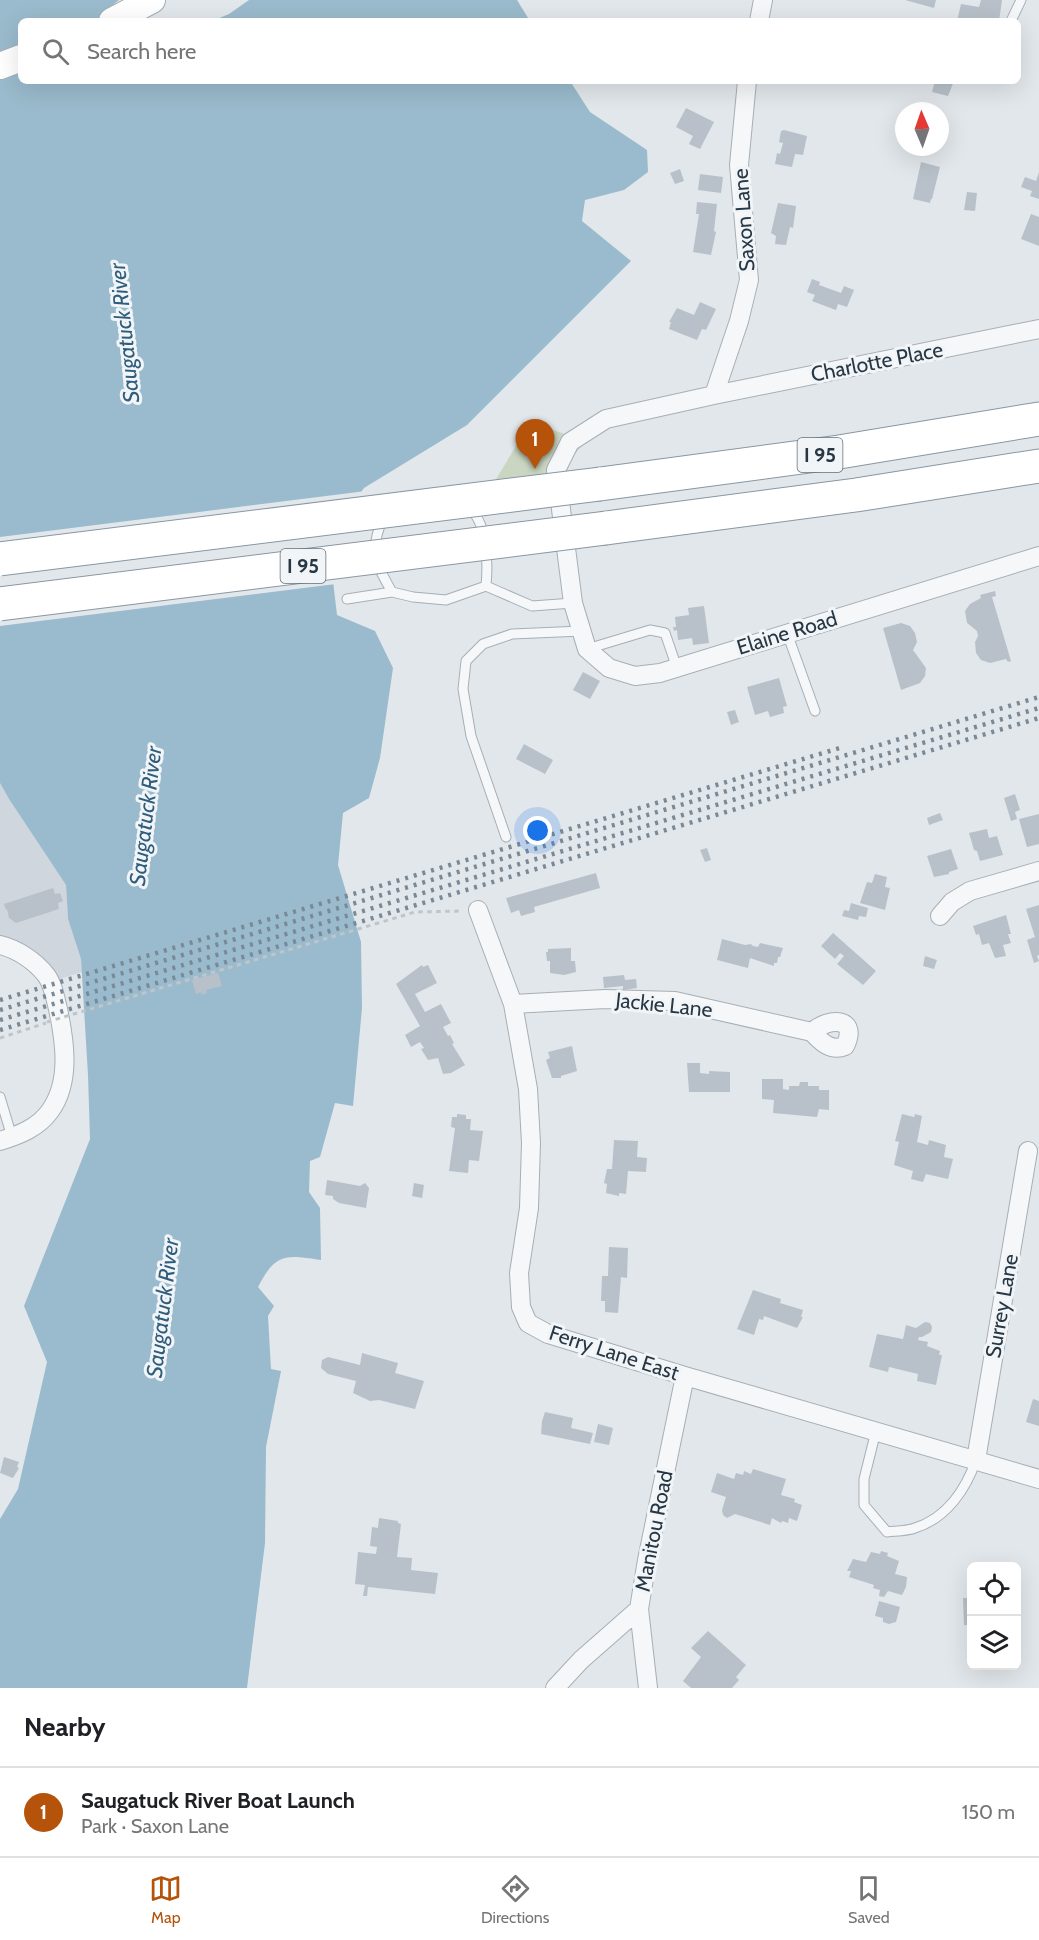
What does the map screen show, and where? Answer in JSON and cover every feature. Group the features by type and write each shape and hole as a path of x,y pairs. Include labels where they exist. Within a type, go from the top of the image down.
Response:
{"highway":[{"name":"I 95","path":"0,560 839,452 1039,419"},
{"name":"I 95","path":"0,604 606,528 868,493 1039,466"}],"main road":[{"path":"119,18 152,0"},
{"path":"0,66 18,59"}],"street":[{"path":"760,18 763,0"},
{"name":"Saxon Lane","path":"714,394 739,321 749,280 739,165 747,84"},
{"name":"Charlotte Place","path":"714,394 1039,329"},
{"path":"587,649 573,603 556,470 570,442 606,419 714,394"},
{"name":"Elaine Road","path":"587,649 609,668 635,676 660,673 1039,556"},
{"path":"940,916 952,902 970,891 1039,871"},
{"name":"Ferry Lane East","path":"478,910 513,1004 528,1089 531,1143 529,1208 519,1273 520,1307 528,1323 548,1334 685,1376 1039,1479"},
{"path":"0,945 28,959 46,975 53,990 63,1032 64,1071 55,1102 45,1118 38,1124 6,1139"},
{"name":"Jackie Lane","path":"513,1004 605,999 675,1001 812,1032"},
{"name":"Surrey Lane","path":"976,1460 1028,1152"},
{"name":"Manitou Road","path":"648,1688 639,1609 685,1376"},
{"path":"555,1688 581,1660 639,1609"}],"lane":[{"path":"1012,18 1021,0"},
{"path":"443,494 454,495 474,511 483,533 488,563 486,586"},
{"path":"392,592 380,572 374,552 378,530 386,511 401,501"},
{"path":"347,599 392,592 413,597 446,600 486,586 532,606 573,603"},
{"path":"587,649 650,630 665,633 677,668"},
{"path":"506,837 471,736 463,689 466,661 483,644 512,634 582,631"},
{"path":"788,633 815,711"},
{"path":"0,1097 6,1139"},
{"path":"876,1431 864,1479 864,1505 887,1532 914,1528 930,1521 956,1500 969,1480 976,1460"}],"path":[{"path":"0,1038 415,912 478,910"}],"shaded area":[{"path":"0,783 66,885 68,919 81,959 82,972 50,982 0,945"}],"green space":[{"path":"532,423 586,441 573,456 560,488 495,481"}],"water":[{"name":"Saugatuck River","path":"0,0 119,0 114,4 121,18 18,18 18,84 572,84 590,112 647,150 648,172 624,190 585,200 582,221 631,261 467,425 364,488 328,539 337,615 375,631 393,668 380,758 369,798 343,813 338,865 361,942 362,1008 353,1106 335,1103 320,1157 310,1161 309,1192 320,1208 321,1260 299,1257 283,1258 271,1267 258,1287 274,1306 268,1316 271,1369 281,1371 266,1447 265,1543 247,1688 0,1688 0,1519 18,1489 47,1362 24,1306 90,1139 81,959 68,919 66,885 0,783"},
{"path":"249,0 517,0 528,18 219,18"}],"pier":[{"path":"366,491 332,540 336,584 0,626 0,537"}],"building":[{"path":"905,0 936,0 934,8"},
{"path":"981,0 1002,0 999,18 958,18 961,4 979,7"},
{"path":"934,84 953,84 948,96 932,92"},
{"path":"686,108 714,122 700,149 689,144 693,136 676,127"},
{"path":"781,131 807,136 803,155 795,154 792,167 775,164 777,153 780,154 783,143 779,142"},
{"path":"921,162 940,167 930,203 913,199"},
{"path":"680,169 684,181 675,184 670,173"},
{"path":"1039,172 1039,199 1030,196 1032,191 1021,187 1025,177 1036,181"},
{"path":"700,174 723,177 721,193 698,190"},
{"path":"967,192 977,193 975,211 964,210"},
{"path":"697,202 717,204 714,231 716,232 711,255 693,252 699,214 696,214"},
{"path":"778,203 796,206 793,228 790,227 786,245 775,244 776,236 771,233"},
{"path":"1031,214 1039,217 1039,246 1021,239"},
{"path":"812,279 820,282 819,285 841,293 844,286 854,290 847,307 838,304 836,310 812,301 815,295 807,292"},
{"path":"700,302 716,309 706,330 702,329 697,340 669,329 671,322 669,322 677,308 694,315"},
{"path":"995,591 996,596 992,597 1011,661 1008,662 1006,659 990,663 981,660 976,653 977,631 967,623 965,611 970,604 981,598 980,595"},
{"path":"704,606 709,643 693,645 692,638 678,640 677,630 674,631 673,627 676,627 675,617 689,615 688,608"},
{"path":"901,623 910,626 915,633 917,642 913,650 926,668 925,676 920,683 901,690 883,628"},
{"path":"583,672 600,681 590,699 573,690"},
{"path":"779,678 787,706 783,707 784,713 770,717 768,711 755,715 747,687"},
{"path":"735,710 739,722 731,725 727,712"},
{"path":"524,744 553,760 545,774 516,759"},
{"path":"1015,794 1020,810 1015,812 1017,819 1011,821 1004,798"},
{"path":"940,813 943,820 929,825 927,818"},
{"path":"1039,814 1039,844 1027,847 1019,819"},
{"path":"987,829 989,838 997,836 1003,855 980,861 969,833"},
{"path":"707,848 711,860 705,862 700,850"},
{"path":"951,849 958,869 949,874 934,877 927,856"},
{"path":"596,873 600,888 534,907 535,912 521,916 519,910 511,913 506,898"},
{"path":"875,874 887,877 885,887 890,888 885,910 860,903 867,882 872,883"},
{"path":"53,888 55,894 60,893 63,901 58,903 59,909 16,923 9,918 4,904"},
{"path":"851,903 868,908 866,917 859,916 858,920 842,916 844,910 849,911"},
{"path":"1039,905 1039,955 1037,956 1039,961 1034,963 1027,940 1035,937 1026,909"},
{"path":"1006,915 1011,943 1003,945 1006,956 995,958 989,943 982,945 979,934 976,935 973,926"},
{"path":"833,933 876,971 863,985 837,964 844,956 840,953 835,959 821,946"},
{"path":"722,939 758,947 760,943 783,948 774,966 750,958 748,968 717,960"},
{"path":"571,948 571,961 575,961 576,972 564,975 550,973 550,961 547,961 546,952 548,949"},
{"path":"925,956 937,960 934,969 923,966"},
{"path":"422,965 423,967 428,965 437,983 415,994 425,1012 441,1004 451,1023 443,1027 448,1036 450,1035 454,1043 452,1044 465,1065 451,1073 443,1074 438,1058 428,1060 421,1049 424,1048 420,1042 411,1047 405,1035 420,1026 396,984"},
{"path":"218,973 222,986 206,990 207,993 202,995 201,992 196,994 192,980"},
{"path":"624,975 625,980 636,979 637,988 623,990 623,986 604,988 603,977"},
{"path":"572,1046 577,1071 561,1076 561,1078 552,1078 546,1060 550,1058 548,1052"},
{"path":"687,1063 700,1063 700,1073 730,1072 730,1092 689,1092"},
{"path":"762,1079 783,1079 783,1089 789,1090 789,1086 799,1086 800,1082 808,1082 808,1086 819,1086 819,1090 829,1090 829,1110 819,1109 817,1117 773,1113 774,1100 762,1099"},
{"path":"457,1114 466,1115 466,1119 471,1119 470,1130 483,1131 479,1161 469,1160 468,1173 449,1171 455,1128 451,1127 452,1117 457,1117"},
{"path":"902,1114 922,1116 917,1142 928,1145 929,1140 946,1145 944,1157 953,1159 948,1179 926,1174 923,1182 911,1179 913,1171 894,1165 899,1142 895,1141"},
{"path":"614,1140 638,1141 637,1157 647,1158 646,1172 628,1171 626,1194 619,1193 619,1196 606,1193 607,1184 604,1183 607,1169 612,1169"},
{"path":"327,1180 360,1186 365,1183 369,1188 366,1208 339,1203 333,1199 333,1196 325,1195"},
{"path":"414,1183 424,1185 422,1198 412,1196"},
{"path":"609,1247 628,1248 627,1278 621,1277 618,1313 605,1312 605,1301 601,1301 602,1276 608,1276"},
{"path":"753,1290 781,1299 780,1303 803,1310 801,1317 803,1317 797,1328 764,1316 763,1320 759,1319 754,1335 737,1329"},
{"path":"925,1322 930,1323 931,1332 919,1337 918,1340 928,1342 927,1346 940,1351 939,1355 942,1355 936,1385 917,1381 918,1374 889,1367 888,1372 869,1367 877,1334 903,1339 906,1325 916,1328"},
{"path":"362,1353 398,1363 395,1373 424,1381 415,1409 379,1400 370,1401 353,1393 356,1381 328,1374 321,1368 322,1360 328,1357 360,1365"},
{"path":"1033,1399 1039,1401 1039,1426 1026,1422"},
{"path":"545,1412 573,1418 571,1428 593,1433 590,1444 541,1434"},
{"path":"598,1424 613,1428 609,1445 594,1442"},
{"path":"4,1457 19,1462 17,1467 19,1468 13,1478 0,1473"},
{"path":"753,1469 786,1479 781,1495 795,1499 794,1502 802,1505 797,1521 789,1518 788,1523 782,1521 781,1523 772,1518 770,1525 735,1514 727,1518 723,1515 722,1510 726,1497 711,1492 717,1473 734,1479 736,1473 743,1475 744,1471 751,1474"},
{"path":"379,1518 398,1521 401,1524 397,1557 412,1558 411,1570 438,1573 435,1594 368,1587 367,1596 363,1596 365,1585 355,1584 358,1552 376,1554 377,1547 370,1546 372,1527 378,1528"},
{"path":"881,1551 899,1561 895,1574 907,1577 902,1595 888,1591 884,1597 879,1596 880,1590 873,1588 874,1585 849,1577 851,1571 847,1571 853,1559 866,1562 871,1552 880,1554"},
{"path":"963,1598 967,1598 967,1625 964,1625"},
{"path":"879,1601 900,1607 896,1622 889,1624 883,1622 883,1618 875,1616"},
{"path":"708,1631 746,1665 736,1677 739,1680 732,1688 691,1688 683,1681 701,1657 691,1648"}],"railway":[{"path":"0,1010 1039,697"},
{"path":"0,1020 1039,708"},
{"path":"0,1030 1039,718"},
{"path":"0,1000 843,747"}],"place":[{"name":"Saugatuck River Boat Launch","path":"535,469"}]}
